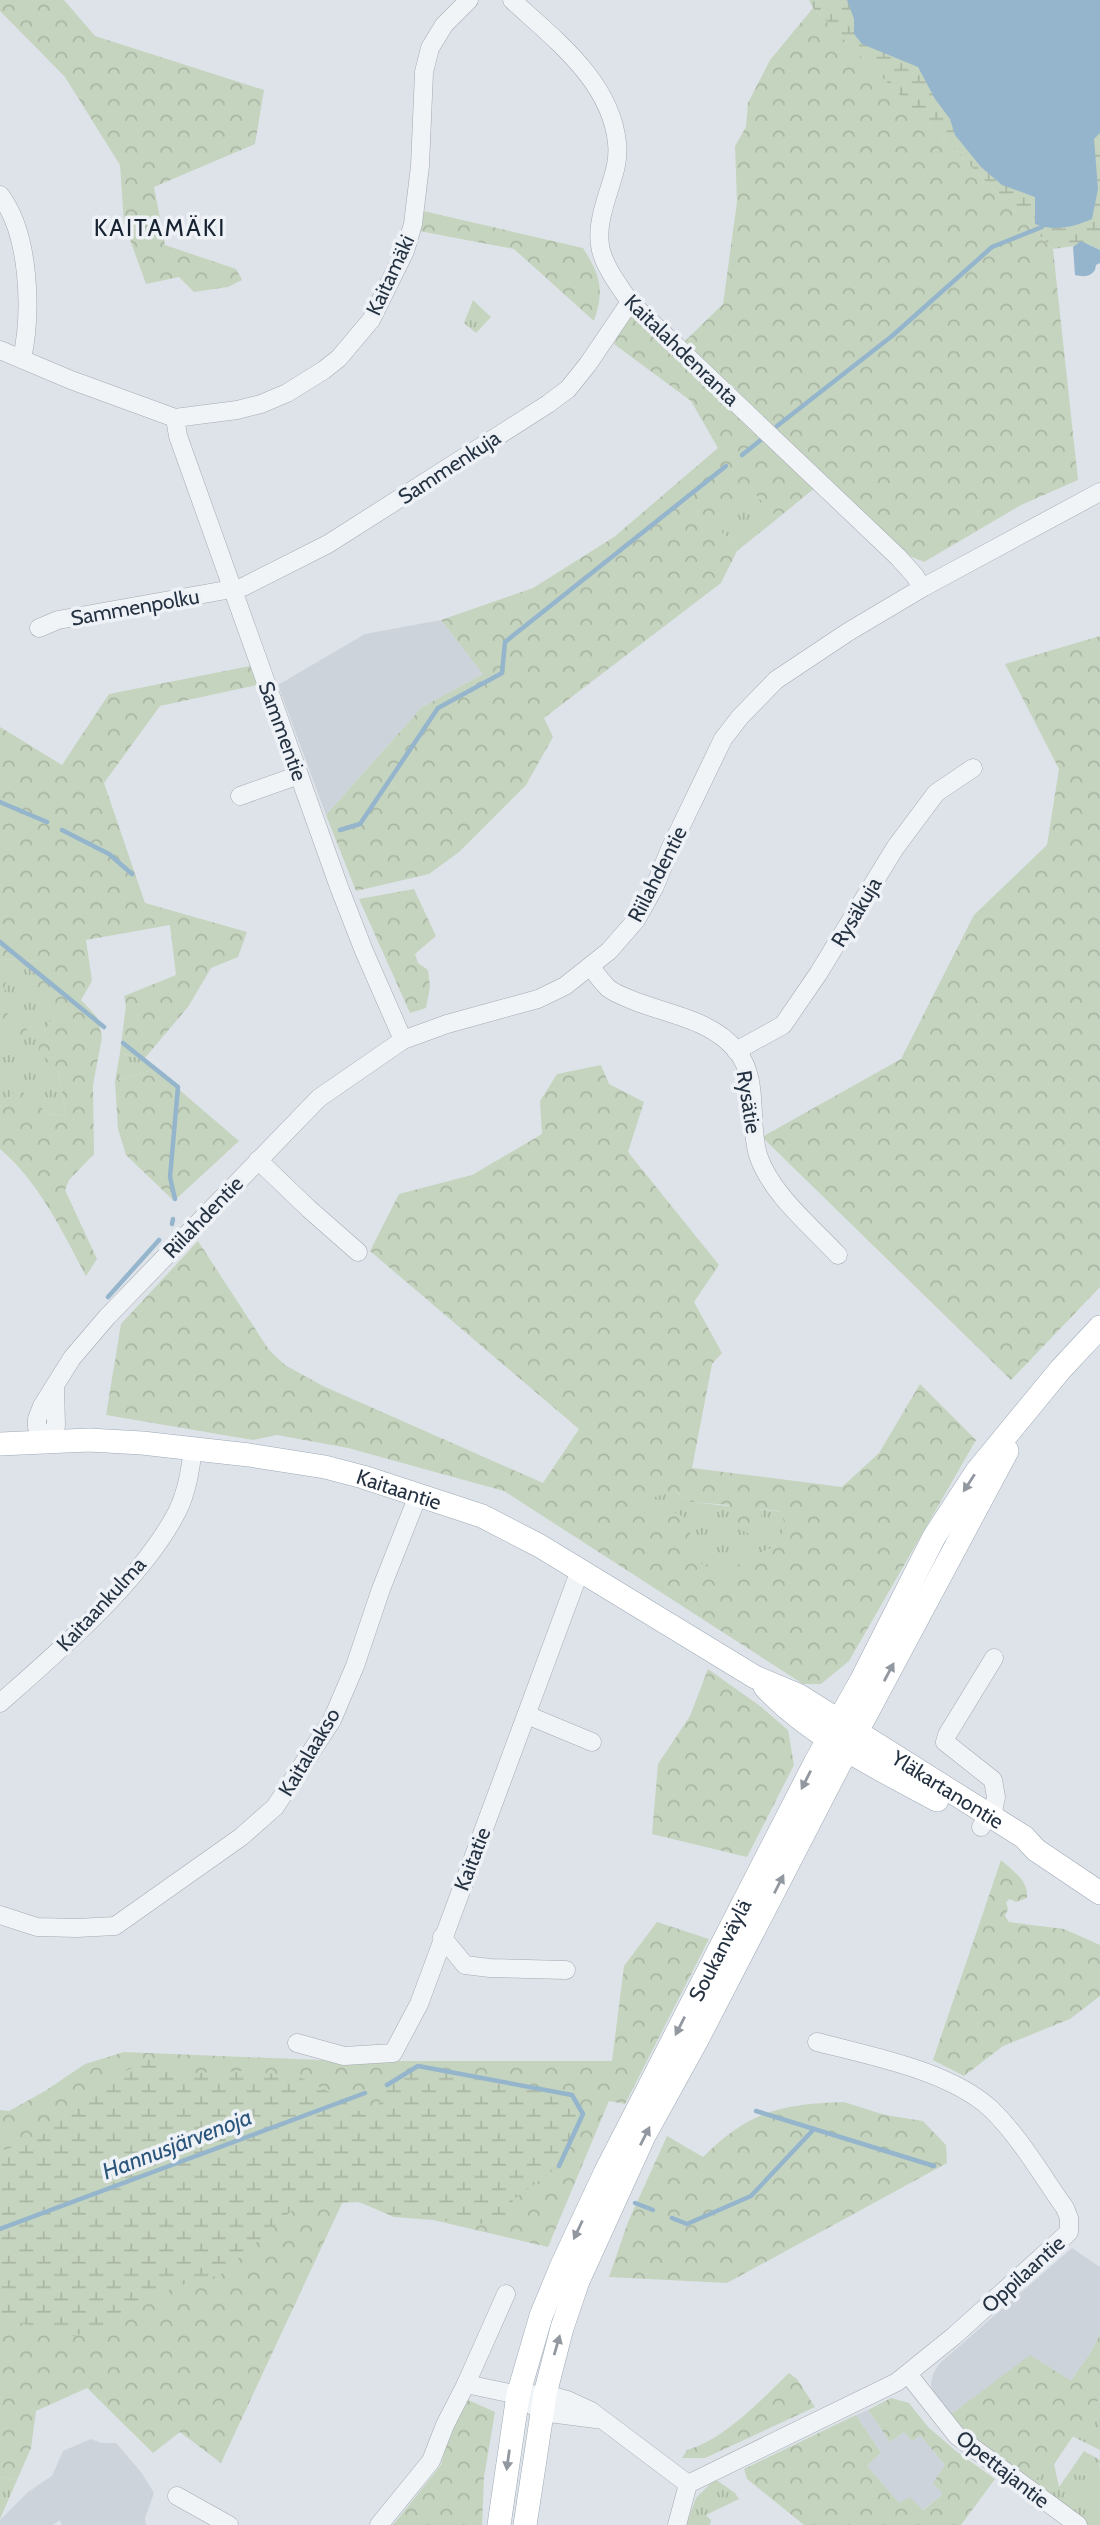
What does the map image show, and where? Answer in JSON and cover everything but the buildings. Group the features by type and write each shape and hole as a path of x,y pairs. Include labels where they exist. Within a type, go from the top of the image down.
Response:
{"main road":[{"name":"Soukanväylä","path":"525,2525 543,2403 562,2328 578,2281 644,2136 697,2040 934,1537 977,1471 1100,1326"},
{"name":"Kaitaantie","path":"0,1444 89,1440 249,1455 325,1468 419,1493 482,1516 540,1546 755,1677 798,1695 843,1735"},
{"name":"Soukanväylä","path":"499,2525 518,2395 541,2316 579,2229 686,2015 843,1735"},
{"name":"Yläkartanontie","path":"843,1735 985,1821 1016,1846 1036,1850 1100,1893"}],"street":[{"name":"Kaitamäki","path":"0,350 175,418 261,404 288,393 324,370 339,358 371,320 411,234 420,166 424,72 430,48 444,24 470,0"},
{"name":"Kaitalahdenranta","path":"512,0 582,67 610,115 617,139 618,156 599,219 599,242 606,267 630,302 898,557 922,588"},
{"path":"0,195 15,220 22,248 26,340 22,359"},
{"name":"Sammenkuja","path":"233,591 328,544 548,404 568,388 588,364 630,302"},
{"name":"Sammentie","path":"175,418 178,436 299,775 364,951 403,1040"},
{"name":"Riilahdentie","path":"44,1441 56,1426 55,1388 72,1358 107,1317 319,1098 403,1040 447,1024 538,999 565,986 609,951 636,920 655,886 723,739 776,680 848,632 922,588 1100,492"},
{"name":"Sammenpolku","path":"39,628 58,620 233,591"},
{"name":"Rysäkuja","path":"736,1051 783,1025 818,974 895,848 936,793 973,768"},
{"path":"240,796 299,775"},
{"name":"Rysätie","path":"591,967 608,988 622,996 692,1020 716,1032 736,1051 743,1060 750,1079 753,1138 760,1159 772,1181 792,1207 838,1255"},
{"path":"258,1160 358,1251"},
{"name":"Kaitaankulma","path":"0,1703 91,1619 147,1556 178,1511 188,1483 193,1450"},
{"name":"Kaitalaakso","path":"0,1915 37,1927 115,1926 241,1837 275,1807 332,1720 419,1493"},
{"name":"Kaitatie","path":"297,2043 344,2056 393,2053 419,2004 580,1570"},
{"path":"985,1821 996,1797 993,1780 945,1742 994,1658"},
{"path":"527,1715 592,1742"},
{"path":"442,1937 465,1965 566,1970"},
{"name":"Oppilaantie","path":"688,2484 867,2397 908,2374 1069,2232 1069,2218 1065,2208 1010,2132 993,2111 975,2096 903,2064 817,2042"},
{"path":"379,2525 431,2460 506,2294"},
{"name":"Opettajantie","path":"908,2374 957,2436 1077,2525"},
{"path":"466,2384 518,2395 601,2420 688,2484 677,2525"},
{"path":"177,2496 229,2525"}],"shaded area":[{"path":"441,620 483,674 422,707 326,815 278,685 365,634"},
{"path":"1072,2248 1100,2267 1100,2334 1092,2351 1071,2381 1030,2356 950,2415 933,2392 931,2384 933,2374 940,2363"},
{"path":"868,2410 890,2442 904,2432 920,2435 945,2465 943,2494 922,2510 899,2504 867,2466 881,2453 856,2415"},
{"path":"91,2439 101,2443 116,2443 141,2472 154,2493 145,2518 146,2525 62,2525 60,2520 53,2525 0,2525 0,2520 28,2492 52,2476 63,2451"}],"green space":[{"path":"0,0 64,0 95,36 264,90 255,144 154,187 165,245 236,269 242,280 228,287 194,292 179,277 146,284 124,223 120,165 65,77 0,11"},
{"path":"809,0 1081,0 1100,54 1100,250 1088,244 1053,249 813,8"},
{"path":"813,8 1053,249 1078,480 1021,505 924,562 907,555 685,341 723,304 737,202 735,146 746,127 748,103 770,60"},
{"path":"423,211 583,248 599,283 599,300 594,321 514,249 419,231"},
{"path":"473,300 491,317 476,333 464,323"},
{"path":"630,311 816,487 778,518 756,495 718,521 716,527 736,545 737,551 721,583 544,718 553,737 526,785 459,852 429,874 356,891 326,815 422,707 483,674 441,620 533,588 614,537 718,448 691,401 614,344"},
{"path":"756,495 778,518 737,551 736,545 716,527 717,521"},
{"path":"1100,636 1100,1287 1011,1380 762,1137 901,1059 974,915 1047,845 1059,769 1005,664"},
{"path":"250,666 257,685 160,706 104,783 145,903 247,932 238,957 211,968 188,1007 144,1059 120,1053 126,1005 124,996 176,975 170,925 86,940 92,981 81,1000 97,1017 102,1037 93,1085 94,1154 69,1180 65,1190 97,1259 86,1276 38,1192 27,1176 0,1149 0,1106 18,1088 49,1114 66,1116 58,1069 38,1051 42,1035 56,1013 27,990 42,961 0,959 0,727 62,765 109,694"},
{"path":"414,889 436,936 415,954 418,963 428,970 430,987 426,1008 410,1013 359,899"},
{"path":"0,959 43,961 56,1013 42,1035 58,1069 66,1116 49,1114 18,1089 0,1106"},
{"path":"0,970 7,974 2,1009 28,1030 15,1046 0,1037"},
{"path":"120,1053 144,1059 155,1069 115,1081"},
{"path":"601,1065 609,1084 644,1102 628,1152 719,1265 694,1302 722,1353 712,1364 692,1468 842,1487 879,1453 920,1384 976,1440 849,1661 821,1684 803,1684 504,1491 348,1448 277,1435 253,1440 106,1415 121,1324 198,1241 269,1350 285,1365 323,1386 543,1483 579,1429 370,1251 399,1194 472,1175 542,1134 540,1101 557,1074","holes":["675,1491 691,1502 729,1505 733,1526 752,1535 762,1520 760,1509 780,1511 786,1527 773,1547 748,1558 730,1575 715,1572 691,1557 690,1524 677,1512 654,1525 647,1522 641,1501"]},
{"path":"155,1069 239,1141 174,1201 126,1155 118,1129 115,1081"},
{"path":"657,1479 691,1502 803,1514 859,1531 679,1599 626,1492"},
{"path":"708,1669 760,1706 788,1730 794,1765 747,1857 652,1834 658,1764 690,1716"},
{"path":"1001,1860 1019,1877 1027,1892 1027,1898 1016,1902 1010,1899 1006,1902 1008,1909 1005,1916 1009,1922 1064,1929 1100,1945 1100,1996 1070,2019 1003,2046 964,2076 933,2060"},
{"path":"657,1922 709,1939 625,2104 609,2101 548,2247 344,2199 221,2463 180,2432 153,2453 87,2388 36,2411 31,2448 17,2480 0,2477 0,2110 9,2111 85,2064 124,2052 342,2061 612,2061 624,1966"},
{"path":"150,2059 195,2073 242,2071 298,2076 358,2111 377,2108 387,2085 418,2066 572,2095 583,2114 559,2166 514,2199 499,2225 394,2217 359,2202 298,2205 220,2275 174,2287 116,2324 73,2336 0,2318 0,2151 37,2140 93,2087"},
{"path":"844,2102 885,2115 923,2121 946,2145 947,2163 727,2283 609,2277 628,2222 667,2136 703,2157 736,2129 767,2113 802,2105"},
{"path":"1100,2334 1100,2450 1072,2436 1054,2464 1059,2487 1084,2451 1100,2460 1099,2470 1084,2471 1083,2474 1093,2479 1081,2496 1100,2510 1100,2525 1088,2525 1030,2484 1030,2355 1071,2381 1092,2351"},
{"path":"1100,2334 1100,2397 1054,2464 1030,2484 972,2439 950,2415 1030,2355 1071,2381 1092,2351"},
{"path":"789,2373 797,2379 815,2407 705,2458 682,2458 687,2450 715,2438 741,2418"},
{"path":"891,2398 909,2403 928,2427 995,2479 961,2525 804,2525 747,2479 744,2469 856,2415 881,2453 867,2466 899,2503 910,2497 923,2510 943,2494 933,2483 945,2465 920,2435 912,2441 904,2432 890,2442 868,2410"},
{"path":"466,2399 495,2412 484,2477 482,2525 393,2525 441,2465 452,2424"},
{"path":"1077,2467 1085,2471 1100,2468 1100,2510 1081,2496 1092,2479 1084,2474 1075,2475"},
{"path":"0,2477 17,2480 0,2519"},
{"path":"715,2479 739,2499 706,2515 711,2520 710,2525 686,2525 696,2498"}],"water":[{"path":"847,0 1100,0 1100,133 1094,139 1098,189 1092,219 1064,228 1035,224 1035,197 1002,185 981,167 955,135 950,119 935,99 918,67 862,44 854,34 854,19"},
{"path":"1081,241 1100,250 1100,263 1086,276 1075,275 1073,247"}],"waterway":[{"path":"777,426 892,336 992,247 1042,227"},
{"path":"742,455 762,439"},
{"path":"340,830 360,824 438,708 502,673 505,642 726,466"},
{"path":"0,802 47,822"},
{"path":"62,830 109,854 132,874"},
{"path":"0,942 104,1027"},
{"path":"123,1043 178,1087 170,1177 175,1199"},
{"path":"172,1224 173,1219"},
{"path":"108,1297 159,1240"},
{"name":"Hannusjärvenoja","path":"387,2085 418,2066 572,2095 583,2114 559,2166"},
{"name":"Hannusjärvenoja","path":"0,2229 365,2093"},
{"name":"Hannusjärvenoja","path":"756,2111 934,2166"},
{"name":"Hannusjärvenoja","path":"672,2218 687,2224 751,2196 814,2129"},
{"name":"Hannusjärvenoja","path":"635,2203 653,2210"}],"district":[{"name":"KAITAMÄKI","path":"160,227"}]}
